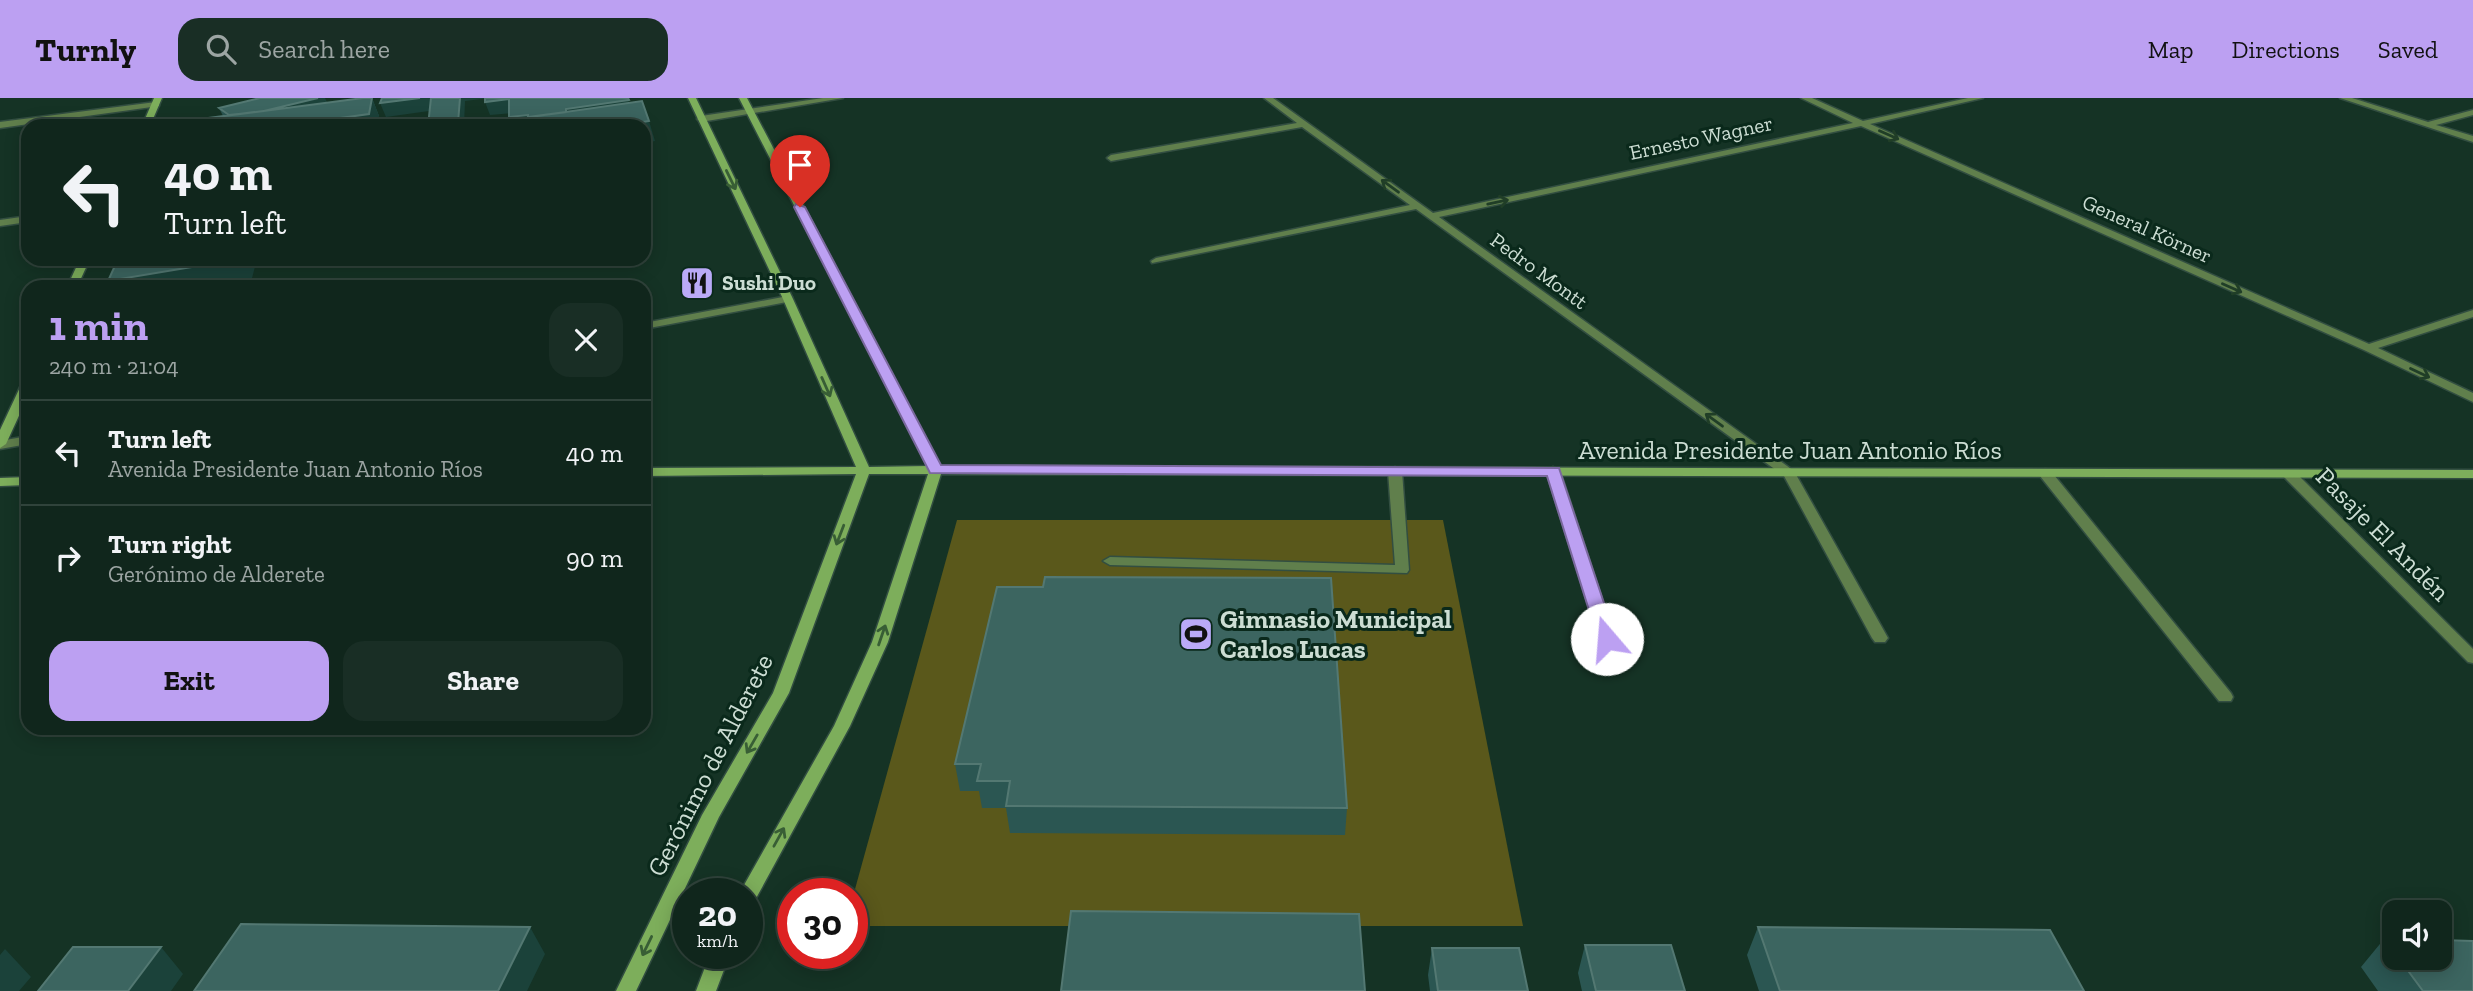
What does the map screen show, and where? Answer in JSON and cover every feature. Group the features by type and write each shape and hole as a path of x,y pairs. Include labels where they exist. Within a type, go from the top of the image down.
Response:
{"main road":[{"path":"692,98 788,299 864,471"},
{"path":"743,98 936,470 880,642 842,726 758,878"},
{"path":"149,119 157,101"},
{"path":"0,445 21,398"},
{"name":"Avenida Presidente Juan Antonio Ríos","path":"651,472 936,470 2473,474"},
{"name":"Gerónimo de Alderete","path":"626,991 711,814 781,692 864,471"},
{"path":"0,482 21,481"},
{"path":"705,991 714,969"}],"street":[{"path":"701,119 839,98"},
{"name":"Pedro Montt","path":"1268,98 1789,474"},
{"name":"General Körner","path":"1805,98 2368,348 2473,398"},
{"name":"Ernesto Wagner","path":"1431,216 1979,98"},
{"path":"2344,98 2473,139"},
{"path":"39,119 157,101"},
{"path":"2428,124 2473,112"},
{"path":"0,125 21,122"},
{"path":"1111,158 1303,124"},
{"path":"1156,261 1418,206"},
{"path":"0,223 21,220"},
{"path":"651,325 788,299"},
{"path":"2368,348 2473,313"},
{"path":"0,445 21,441"},
{"path":"1111,561 1402,570 1395,471"},
{"path":"1553,471 1607,639"},
{"path":"2045,473 2225,696"},
{"path":"1789,474 1880,638"},
{"name":"Pasaje El Andén","path":"2289,474 2473,658"}],"shaded area":[{"name":"Gimnasio Municipal Carlos Lucas","path":"957,520 1443,520 1523,926 868,926 868,878 858,878"}],"building":[{"path":"260,98 318,98 264,111 229,115 219,108"},
{"path":"372,98 369,114 333,119 201,119"},
{"path":"382,98 420,98 380,103"},
{"path":"431,98 460,98 458,119 429,119"},
{"path":"485,98 629,100 566,109 566,112 509,117 509,99 485,102"},
{"path":"642,101 648,119 517,119"},
{"path":"115,266 198,266 114,280 108,280"},
{"path":"1045,577 1331,578 1347,808 1006,806 1010,781 977,781 981,764 955,764 997,587 1043,587"},
{"path":"1071,911 1359,914 1365,991 1061,991"},
{"path":"241,924 530,927 498,991 194,991"},
{"path":"1758,927 2050,930 2084,991 1780,991"},
{"path":"2452,940 2473,941 2473,991 2423,991 2408,970 2452,970"},
{"path":"1585,945 1671,945 1685,991 1596,991"},
{"path":"73,947 161,947 128,991 38,991"},
{"path":"1432,948 1519,948 1528,991 1438,991"}],"place":[{"name":"Sushi Duo","path":"697,283"},
{"name":"Gimnasio Municipal Carlos Lucas","path":"1196,634"}],"route":[{"path":"800,207 936,470 1553,471 1607,639"}]}
